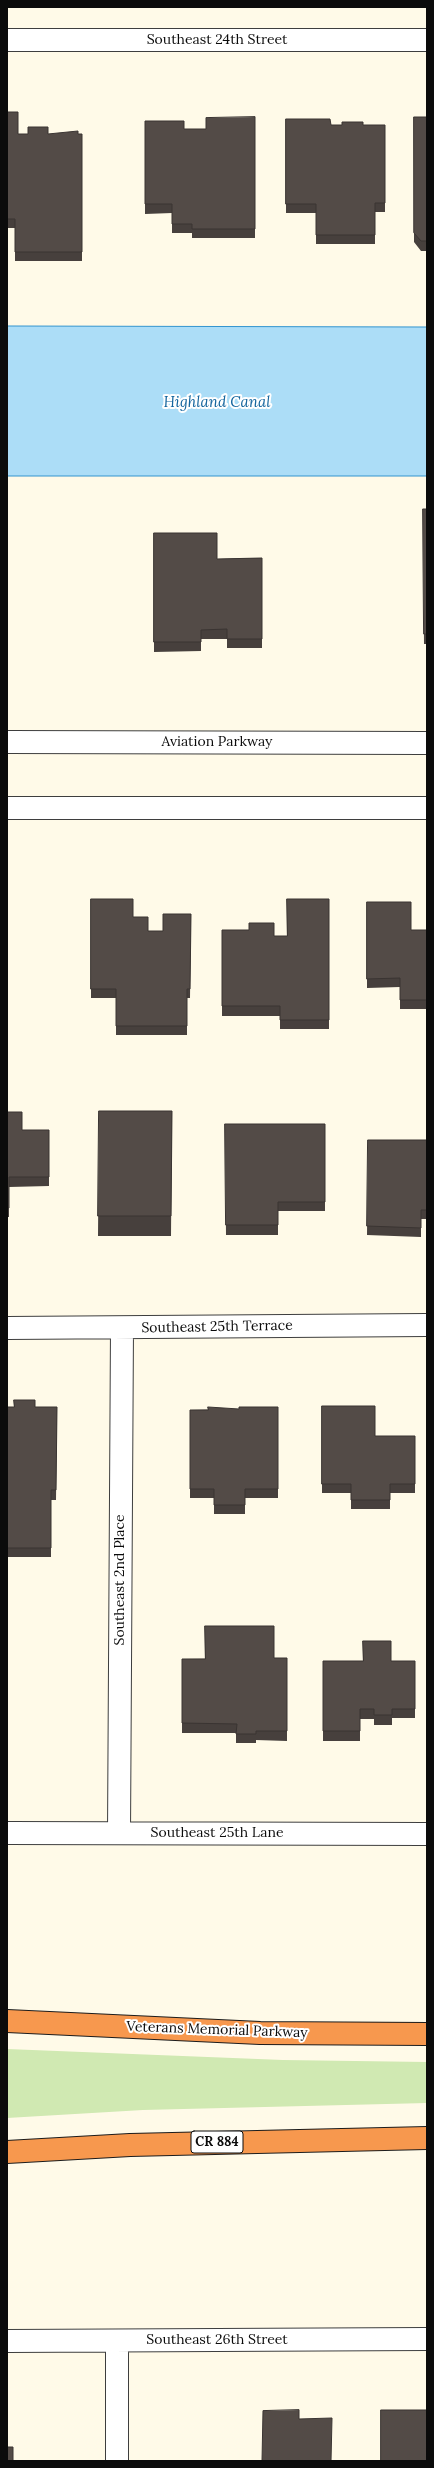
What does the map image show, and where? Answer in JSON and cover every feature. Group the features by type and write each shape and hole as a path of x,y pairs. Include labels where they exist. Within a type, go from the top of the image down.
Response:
{"highway":[{"name":"Veterans Memorial Parkway","path":"7,2021 260,2033 427,2034"},
{"name":"CR 884","path":"7,2152 130,2145 427,2138"}],"street":[{"name":"Southeast 24th Street","path":"7,40 427,40"},
{"name":"Aviation Parkway","path":"7,742 427,742"},
{"path":"7,808 427,808"},
{"name":"Southeast 25th Terrace","path":"7,1328 427,1325"},
{"name":"Southeast 2nd Place","path":"119,1833 122,1328"},
{"name":"Southeast 25th Lane","path":"7,1833 427,1834"},
{"name":"Southeast 26th Street","path":"7,2341 427,2339"},
{"path":"117,2341 117,2461"}],"green space":[{"path":"7,2049 283,2060 427,2062 427,2103 143,2110 7,2118"}],"water":[{"name":"Highland Canal","path":"7,326 427,327 427,476 7,476"}],"building":[{"path":"7,112 18,112 18,134 28,134 28,127 48,127 48,134 78,131 78,134 82,134 82,252 15,252 15,219 7,219"},
{"path":"255,117 255,229 192,229 192,224 172,224 172,204 145,204 145,121 184,121 184,129 206,129 206,118"},
{"path":"414,117 427,117 427,241 421,241 414,233"},
{"path":"286,119 330,119 331,125 342,125 342,122 363,122 363,125 385,125 385,203 375,203 375,235 316,235 316,204 286,204"},
{"path":"423,509 427,509 427,634 424,634"},
{"path":"154,533 217,533 217,559 262,558 262,639 227,639 227,629 201,630 201,642 154,642"},
{"path":"91,899 133,899 133,917 148,917 148,931 163,931 163,914 191,914 190,989 187,989 187,1026 116,1026 116,989 91,989"},
{"path":"287,899 329,899 329,1020 280,1020 280,1006 222,1006 222,930 249,930 249,923 274,923 274,936 287,936"},
{"path":"367,902 411,902 411,930 427,930 427,1000 400,1000 400,978 367,979"},
{"path":"99,1111 172,1111 171,1216 98,1216"},
{"path":"7,1112 22,1112 22,1130 49,1130 49,1177 9,1177 9,1208 7,1208"},
{"path":"225,1124 325,1124 325,1202 278,1202 278,1225 226,1225"},
{"path":"368,1140 427,1140 427,1210 421,1210 421,1228 367,1226"},
{"path":"14,1400 35,1400 35,1407 57,1407 56,1490 51,1490 51,1548 7,1548 7,1407 14,1407"},
{"path":"322,1406 375,1406 375,1436 415,1436 415,1484 390,1484 390,1500 351,1500 351,1484 322,1484"},
{"path":"208,1407 239,1409 239,1407 278,1407 278,1489 245,1489 245,1505 214,1505 214,1489 190,1489 190,1410 208,1410"},
{"path":"205,1626 274,1626 274,1658 287,1658 287,1731 256,1731 256,1734 236,1734 237,1724 182,1723 182,1659 205,1659"},
{"path":"363,1641 391,1641 391,1661 415,1661 415,1709 392,1709 392,1715 374,1715 374,1709 360,1709 360,1731 323,1731 323,1661 363,1661"},
{"path":"299,2410 299,2419 332,2418 331,2461 262,2461 263,2411"},
{"path":"381,2410 427,2410 427,2461 381,2461"},
{"path":"7,2447 13,2447 13,2461 7,2461"}]}
